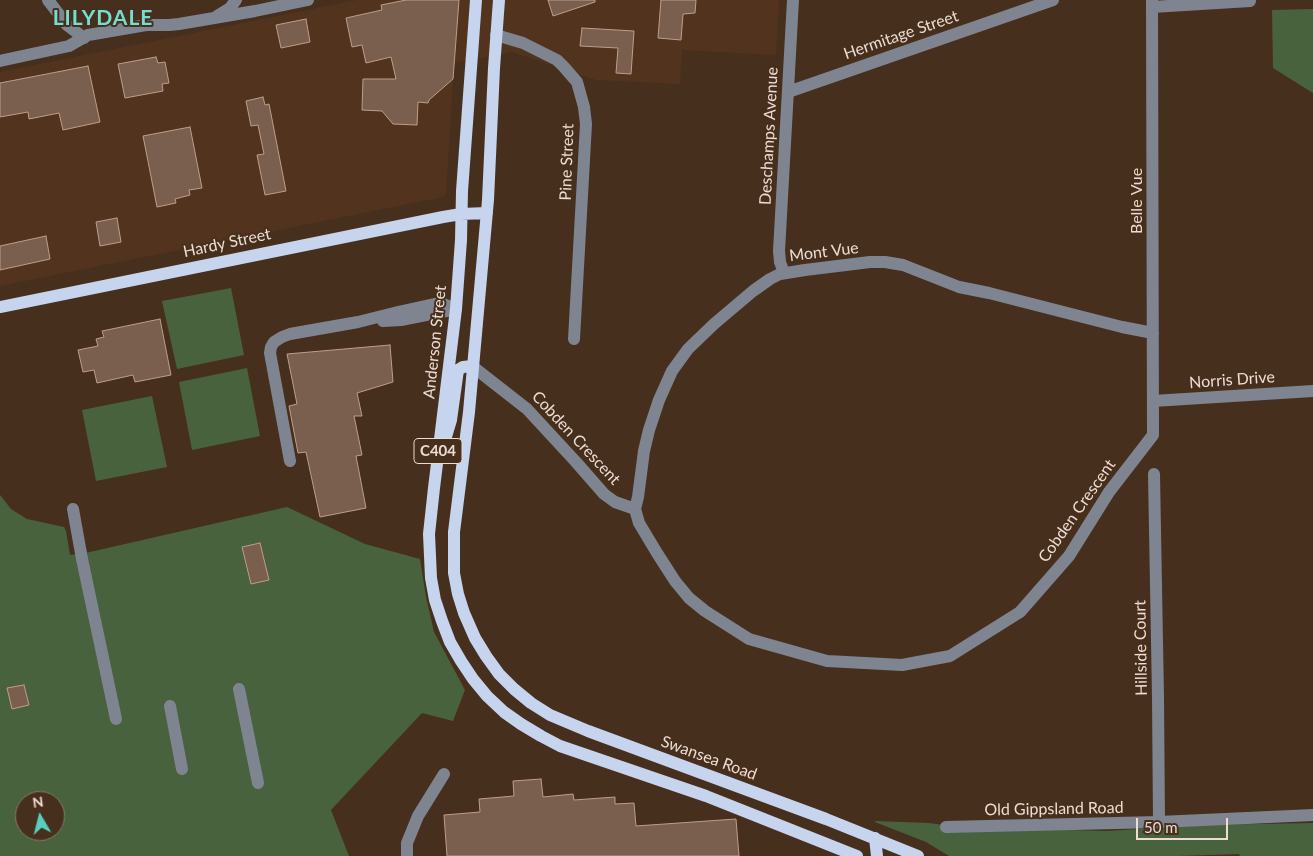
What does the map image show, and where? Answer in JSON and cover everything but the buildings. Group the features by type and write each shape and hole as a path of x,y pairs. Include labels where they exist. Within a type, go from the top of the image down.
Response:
{"main road":[{"name":"C404","path":"472,366 487,213 499,0"},
{"name":"Anderson Street","path":"475,3 456,309 429,534 429,556 435,600 450,642 473,679 504,712 560,746 706,796 854,856"},
{"path":"473,33 496,35"},
{"name":"Hardy Street","path":"0,307 316,242 462,214 487,213"},
{"path":"456,309 478,309"},
{"path":"436,466 451,420 458,370 465,366 472,366"},
{"name":"Swansea Road","path":"472,366 454,532 454,573 464,613 475,638 499,674 531,703 550,715 570,724 764,795 915,855"},
{"path":"854,856 875,838"},
{"path":"875,838 877,856"}],"street":[{"path":"48,0 67,25 84,38"},
{"path":"213,17 226,11 236,0"},
{"path":"0,61 69,46 91,34 138,26 169,25 256,11 308,0"},
{"name":"Deschamps Avenue","path":"784,273 779,251 793,0"},
{"name":"Hermitage Street","path":"788,92 1052,0"},
{"path":"1152,4 1250,1"},
{"name":"Belle Vue","path":"1152,4 1153,401"},
{"name":"Pine Street","path":"496,35 523,43 556,60 574,79 581,93 586,124 574,339"},
{"name":"Mont Vue","path":"635,509 649,430 659,400 672,371 688,348 714,324 775,276 784,273 861,263 885,262 903,266 959,287 1122,327 1154,333"},
{"path":"290,461 271,362 270,353 274,342 290,334 358,322 439,303 456,309"},
{"name":"Cobden Crescent","path":"472,366 527,409 604,494 619,504 635,509 639,523 675,581 689,598 705,611 749,639 827,661 902,665 950,656 1020,612 1069,556 1109,492 1153,434 1153,401"},
{"name":"Norris Drive","path":"1153,401 1313,391"},
{"name":"Hillside Court","path":"1154,474 1159,822"},
{"path":"73,509 116,719"},
{"path":"239,689 258,783"},
{"path":"170,706 182,769"},
{"path":"407,856 407,843 418,816 444,774"},
{"name":"Old Gippsland Road","path":"946,827 1159,822 1313,815"}],"shaded area":[{"path":"357,0 779,0 776,55 682,50 680,84 596,80 512,52 454,63 446,194 443,197 0,286 0,72"}],"green space":[{"path":"1313,9 1313,93 1273,68 1272,10"},
{"path":"231,288 244,355 177,369 162,301"},
{"path":"247,368 260,436 192,450 179,382"},
{"path":"152,396 167,467 96,481 82,410"},
{"path":"0,495 11,509 27,519 64,527 70,555 287,507 365,544 420,559 434,632 465,690 453,721 422,713 331,810 349,856 0,856"},
{"path":"875,821 929,823 958,827 1107,831 1202,825 1313,823 1313,856 1240,856 1239,854 1178,856 949,856 926,842"}],"district":[{"name":"LILYDALE","path":"103,18"}]}
